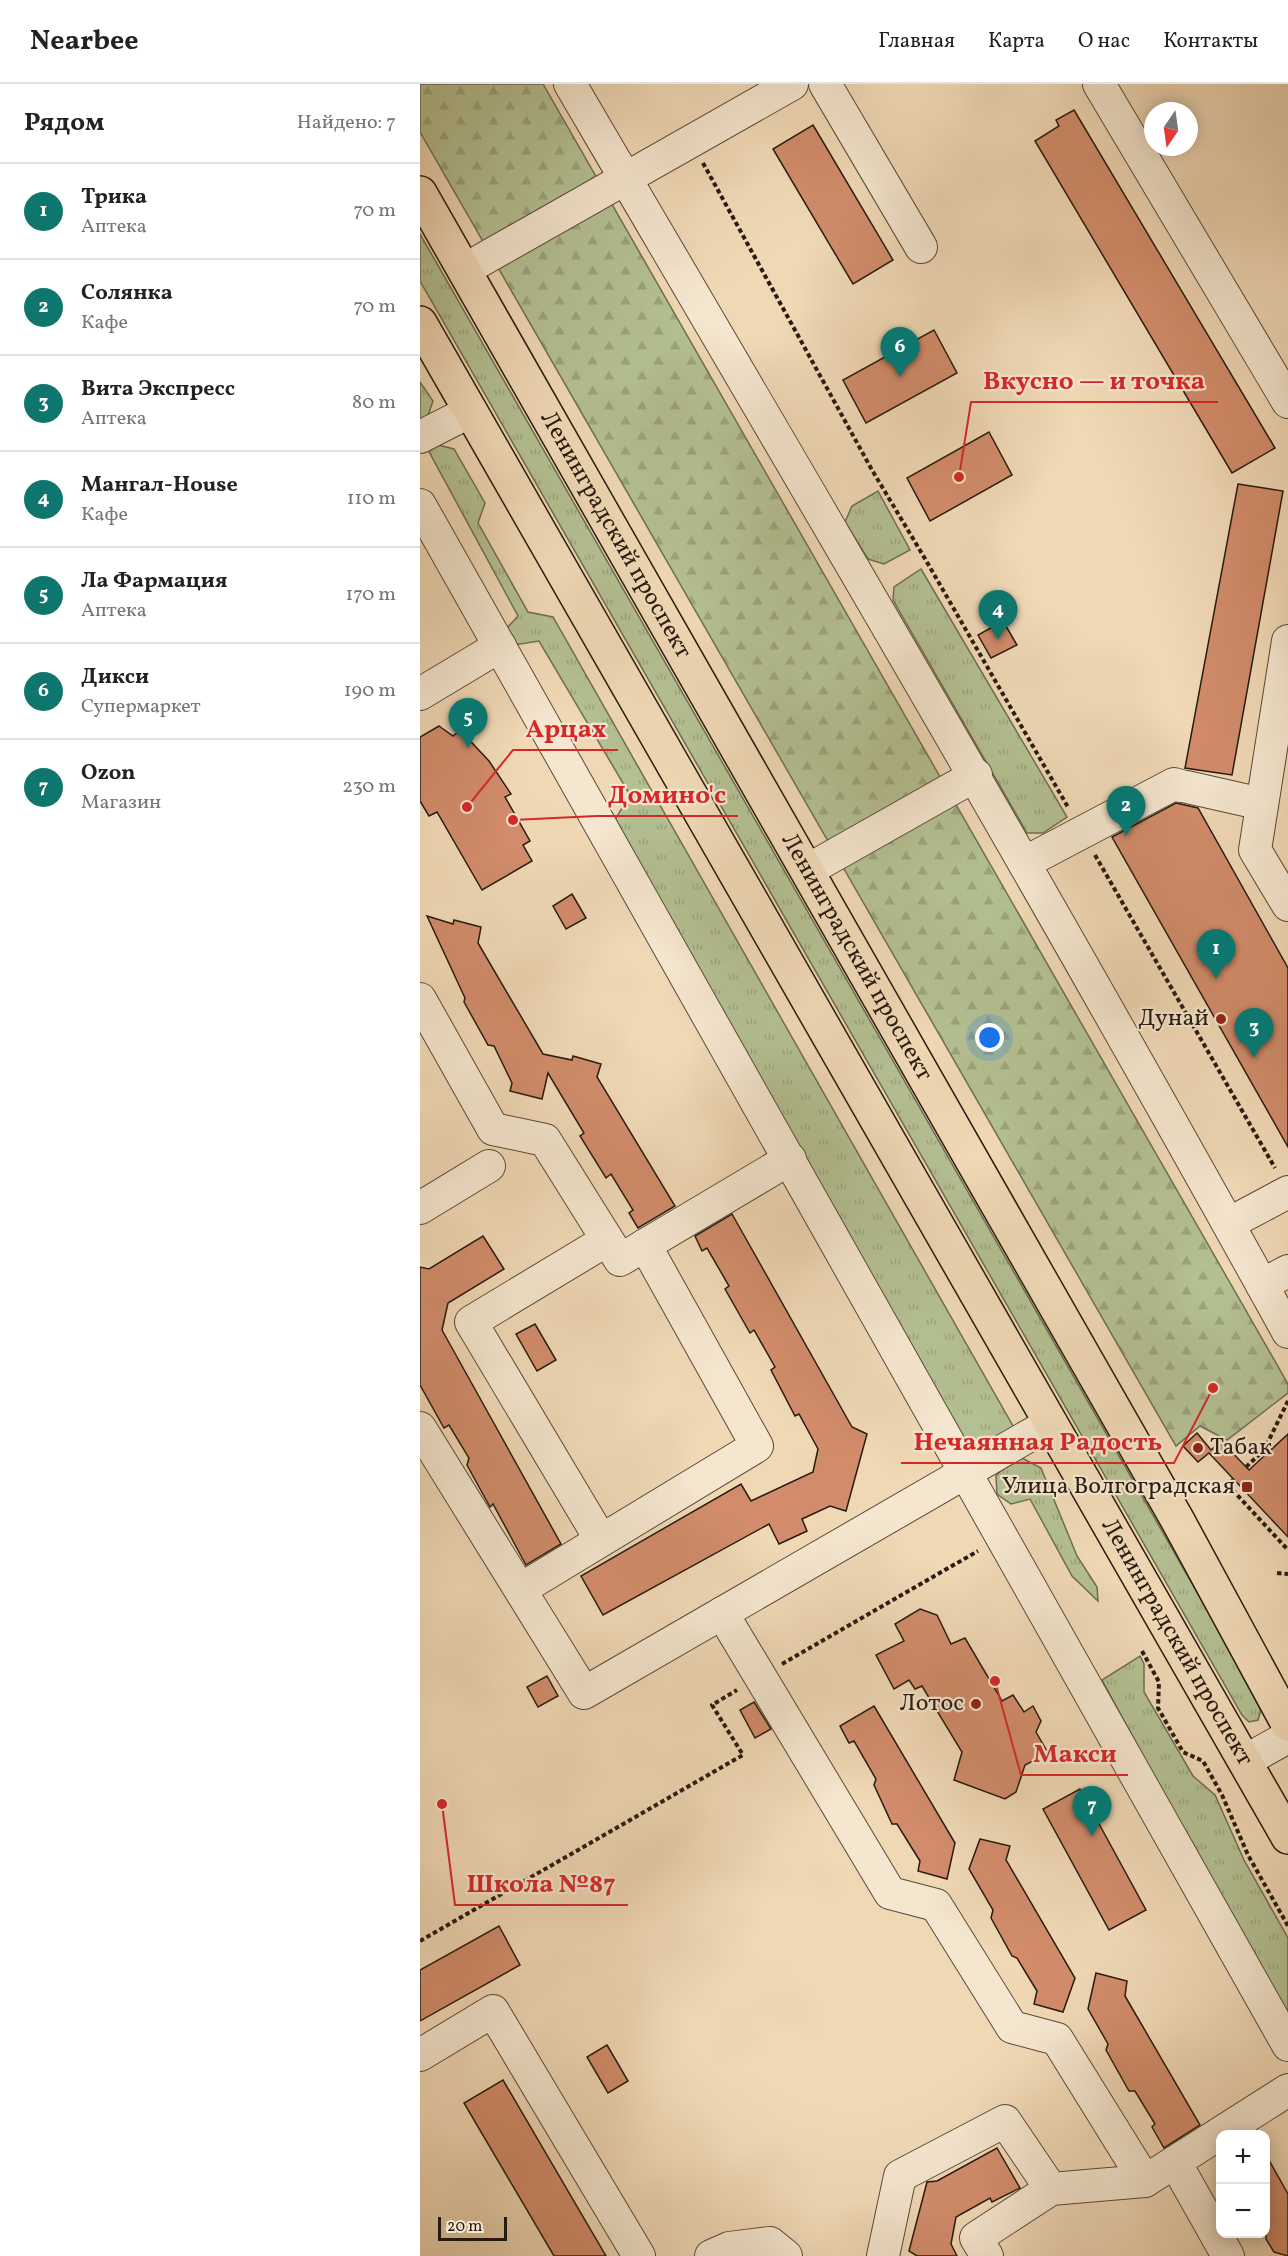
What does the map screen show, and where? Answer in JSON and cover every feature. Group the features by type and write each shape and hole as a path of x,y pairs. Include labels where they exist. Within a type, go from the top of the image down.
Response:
{"main road":[{"name":"Ленинградский проспект","path":"420,193 808,870 1218,1593 1288,1724"},
{"name":"Ленинградский проспект","path":"420,323 1288,1837"}],"street":[{"path":"570,84 976,775 1230,1223 1275,1278 1288,1332"},
{"path":"464,270 792,84"},
{"path":"825,84 921,247"},
{"path":"1099,84 1288,402"},
{"path":"420,437 471,411"},
{"path":"420,505 1288,2045"},
{"path":"1288,641 1255,850 1288,905"},
{"path":"420,694 500,646"},
{"path":"808,870 976,775"},
{"path":"1024,863 1174,784 1262,804"},
{"path":"420,999 493,1129 545,1140 620,1260 789,1159"},
{"path":"420,1208 489,1166"},
{"path":"1230,1223 1282,1181"},
{"path":"601,1540 471,1322 607,1240"},
{"path":"521,1589 758,1446 645,1245"},
{"path":"420,1428 584,1693 1051,1423"},
{"path":"722,1613 890,1893 936,1905 1012,2027 1057,2039 1145,2181"},
{"path":"1245,1761 1288,1737"},
{"path":"420,2055 494,2010 639,2256"},
{"path":"987,2256 976,2238 1051,2189 1145,2181 1288,2090"},
{"path":"883,2256 900,2176 1005,2121 1051,2189"},
{"path":"1175,2162 1228,2256"},
{"path":"711,2256 729,2248 770,2243 786,2256"}],"path":[{"path":"692,141 872,470 1083,832 1282,1181"},
{"path":"1246,1467 1264,1450 1288,1401"},
{"path":"1234,1479 1228,1485 1288,1550"},
{"path":"420,1941 743,1755 711,1705 1003,1537"},
{"path":"1277,1573 1288,1574"},
{"path":"1142,1651 1159,1682 1158,1708 1183,1752 1203,1761 1222,1796 1248,1855 1288,1926"}],"green space":[{"path":"420,84 543,84 1288,1384 1288,1393 1227,1440 1200,1426 1176,1446 420,132"},
{"path":"420,234 1214,1622 1261,1710 1258,1720 1249,1722 1242,1715 420,281"},
{"path":"420,382 433,401 426,421 420,424"},
{"path":"438,445 454,449 485,503 478,523 528,612 553,617 1013,1426 1003,1442 982,1451 967,1443 613,823 630,795 539,641 514,645 506,629 518,616 427,448"},
{"path":"878,491 910,550 884,564 868,559 845,522 852,506"},
{"path":"921,569 1067,817 1043,833 1027,833 893,600 894,587"},
{"path":"1022,1458 1041,1468 1077,1556 1097,1587 1098,1601 1072,1576 1030,1499 1011,1504 997,1494 996,1476 1002,1469"},
{"path":"1140,1656 1144,1664 1144,1692 1193,1776 1215,1795 1244,1860 1288,1938 1288,2023 1102,1680"}],"building":[{"path":"1074,110 1275,448 1232,473 1035,141 1059,126 1056,120"},
{"path":"813,125 893,260 853,284 773,149"},
{"path":"934,330 957,373 866,423 843,380"},
{"path":"989,432 1012,475 930,521 907,478"},
{"path":"1238,484 1283,491 1232,775 1185,768"},
{"path":"1003,621 1017,645 991,658 978,635"},
{"path":"439,726 453,736 460,730 489,761 511,794 505,797 530,841 523,845 532,861 482,890 437,812 429,816 420,801 420,737"},
{"path":"1176,803 1198,808 1288,968 1288,1147 1112,837"},
{"path":"572,894 586,918 566,929 553,906"},
{"path":"427,916 453,924 454,920 481,927 478,943 543,1054 572,1060 573,1056 601,1064 597,1077 675,1206 638,1228 629,1213 633,1210 611,1174 606,1178 580,1136 584,1133 548,1073 542,1099 510,1091 512,1083 494,1046 488,1045 464,1002 465,998"},
{"path":"732,1214 852,1427 867,1434 846,1511 830,1506 802,1519 807,1531 779,1544 769,1524 603,1615 581,1576 741,1484 751,1501 813,1472 818,1449 799,1414 795,1416 771,1370 775,1367 754,1330 750,1333 725,1289 729,1286 707,1248 702,1251 695,1236"},
{"path":"483,1236 504,1269 448,1303 442,1330 561,1544 526,1565 493,1504 490,1507 467,1465 469,1458 449,1425 444,1428 420,1385 420,1267 429,1269"},
{"path":"535,1324 556,1360 537,1371 516,1334"},
{"path":"1197,1433 1211,1450 1221,1441 1249,1470 1288,1434 1288,1537 1209,1453 1198,1462 1183,1446"},
{"name":"Лотос","path":"920,1609 937,1615 951,1644 965,1638 1002,1701 1013,1695 1024,1712 1033,1706 1041,1721 1036,1732 1048,1753 1025,1765 1016,1792 1005,1799 954,1780 962,1752 922,1686 915,1689 909,1680 894,1689 876,1655 904,1641 895,1624"},
{"path":"547,1676 558,1696 538,1707 527,1687"},
{"path":"754,1702 771,1729 755,1738 740,1710"},
{"path":"874,1706 955,1843 947,1879 918,1871 920,1861 897,1824 892,1824 874,1785 876,1779 854,1741 849,1743 840,1726"},
{"path":"1080,1789 1146,1910 1109,1930 1043,1809"},
{"path":"980,1839 1010,1846 1006,1860 1075,1978 1063,2012 1034,2004 1037,1991 1017,1958 1012,1956 991,1918 993,1910 969,1869"},
{"path":"499,1926 520,1965 420,2021 420,1970"},
{"path":"1096,1973 1127,1981 1125,1996 1200,2125 1164,2148 1152,2127 1155,2124 1135,2091 1129,2091 1106,2050 1108,2044 1088,2009"},
{"path":"607,2045 628,2081 608,2093 587,2057"},
{"path":"503,2080 606,2256 554,2256 464,2103"},
{"path":"997,2148 1020,2188 992,2202 990,2198 956,2217 951,2244 957,2256 917,2256 909,2251 927,2182 937,2181"},
{"path":"1270,2162 1288,2194 1288,2256 1274,2252 1266,2239 1270,2238"}],"place":[{"name":"Дикси","path":"900,377"},
{"name":"Вкусно — и точка","path":"959,477"},
{"name":"Мангал-House","path":"998,640"},
{"name":"Ла Фармация","path":"468,748"},
{"name":"Арцах","path":"467,807"},
{"name":"Домино'c","path":"513,820"},
{"name":"Солянка","path":"1126,836"},
{"name":"Трика","path":"1216,979"},
{"name":"Дунай","path":"1221,1019"},
{"name":"Вита Экспресс","path":"1254,1058"},
{"name":"Нечаянная Радость","path":"1213,1388"},
{"name":"Табак","path":"1198,1448"},
{"name":"Улица Волгоградская","path":"1247,1487"},
{"name":"Макси","path":"995,1681"},
{"name":"Лотос","path":"976,1704"},
{"name":"Школа №87","path":"442,1804"},
{"name":"Ozon","path":"1092,1836"}]}
